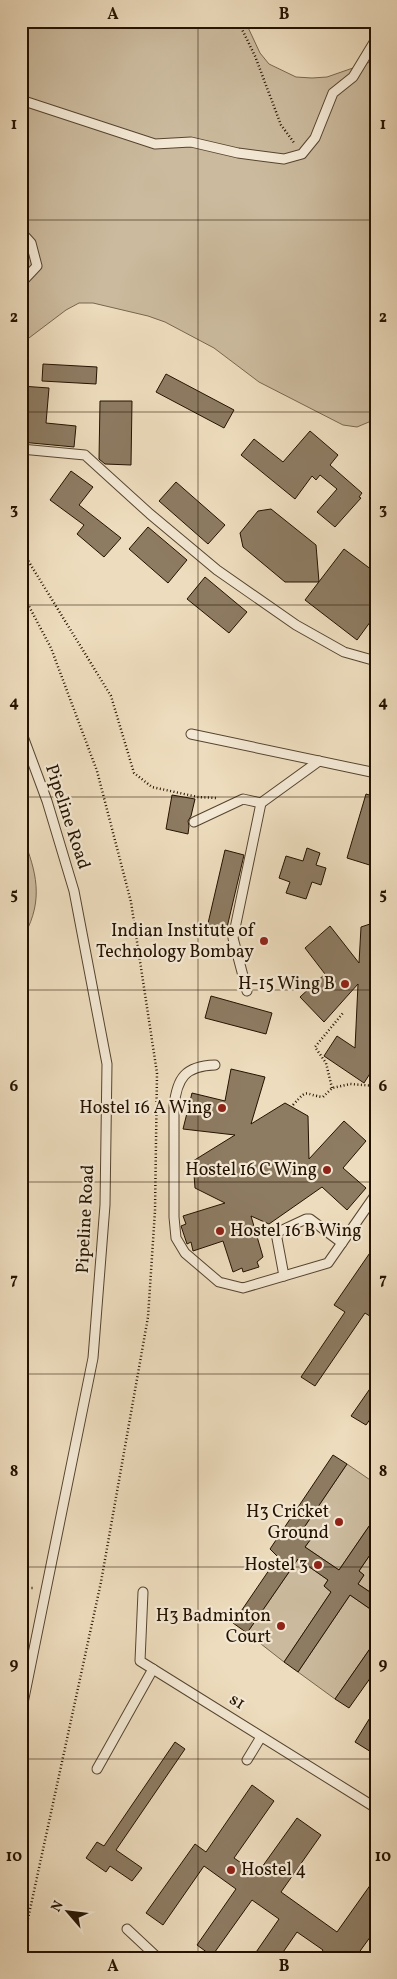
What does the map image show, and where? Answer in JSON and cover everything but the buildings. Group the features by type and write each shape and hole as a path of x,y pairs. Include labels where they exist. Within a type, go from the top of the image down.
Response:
{"lane":[{"path":"21,100 155,144 191,142 238,153 284,159 302,154 315,138 326,106 333,93 353,77 376,39"},
{"path":"21,232 31,243 38,266 21,283"},
{"path":"21,449 85,455 150,514 217,570 296,625 344,652 376,661"},
{"name":"Pipeline Road","path":"21,731 47,801 74,891 107,1064 105,1205 93,1358 21,1713"},
{"path":"191,734 376,773"},
{"path":"247,991 233,938 261,804 318,761"},
{"path":"194,822 243,799 261,804"},
{"path":"215,1066 199,1066 180,1079 175,1092 174,1217 176,1238 185,1253 219,1282 244,1288 328,1263 376,1194"},
{"path":"284,1276 276,1233 306,1219 310,1219 342,1243"},
{"name":"s1","path":"143,1592 140,1661 376,1808"},
{"path":"97,1769 153,1669"},
{"path":"248,1760 261,1737"},
{"path":"127,1929 158,1958"}],"path":[{"path":"238,21 255,56 282,125 302,154"},
{"path":"21,549 111,696 134,773 152,787 198,797 243,799"},
{"path":"332,1088 326,1063 315,1047 343,1013"},
{"path":"294,1105 303,1094 310,1092 323,1098 332,1088 350,1084 376,1086"}],"shaded area":[{"path":"21,21 245,21 260,53 269,64 296,77 327,77 376,60 376,419 357,427 343,425 259,382 214,348 165,322 93,303 79,303 66,310 21,344"},
{"path":"21,832 30,856 36,891 33,915 28,928 21,931"},
{"name":"H3 Cricket Ground","path":"347,1464 376,1484 376,1516 339,1570 305,1547 313,1536 303,1529"},
{"path":"376,1546 376,1596 358,1584 364,1575 359,1571"},
{"path":"298,1559 328,1580 324,1586 331,1592 284,1662 247,1633"},
{"path":"350,1595 376,1613 374,1626 376,1640 335,1699 298,1672"}],"place":[{"name":"Indian Institute of Technology Bombay","path":"264,941"},
{"name":"H-15 Wing B","path":"345,984"},
{"name":"Hostel 16 A Wing","path":"222,1108"},
{"name":"Hostel 16 C Wing","path":"327,1170"},
{"name":"Hostel 16 B Wing","path":"220,1231"},
{"name":"H3 Cricket Ground","path":"339,1522"},
{"name":"Hostel 3","path":"318,1565"},
{"name":"H3 Badminton Court","path":"281,1626"},
{"name":"Hostel 4","path":"231,1870"}]}
